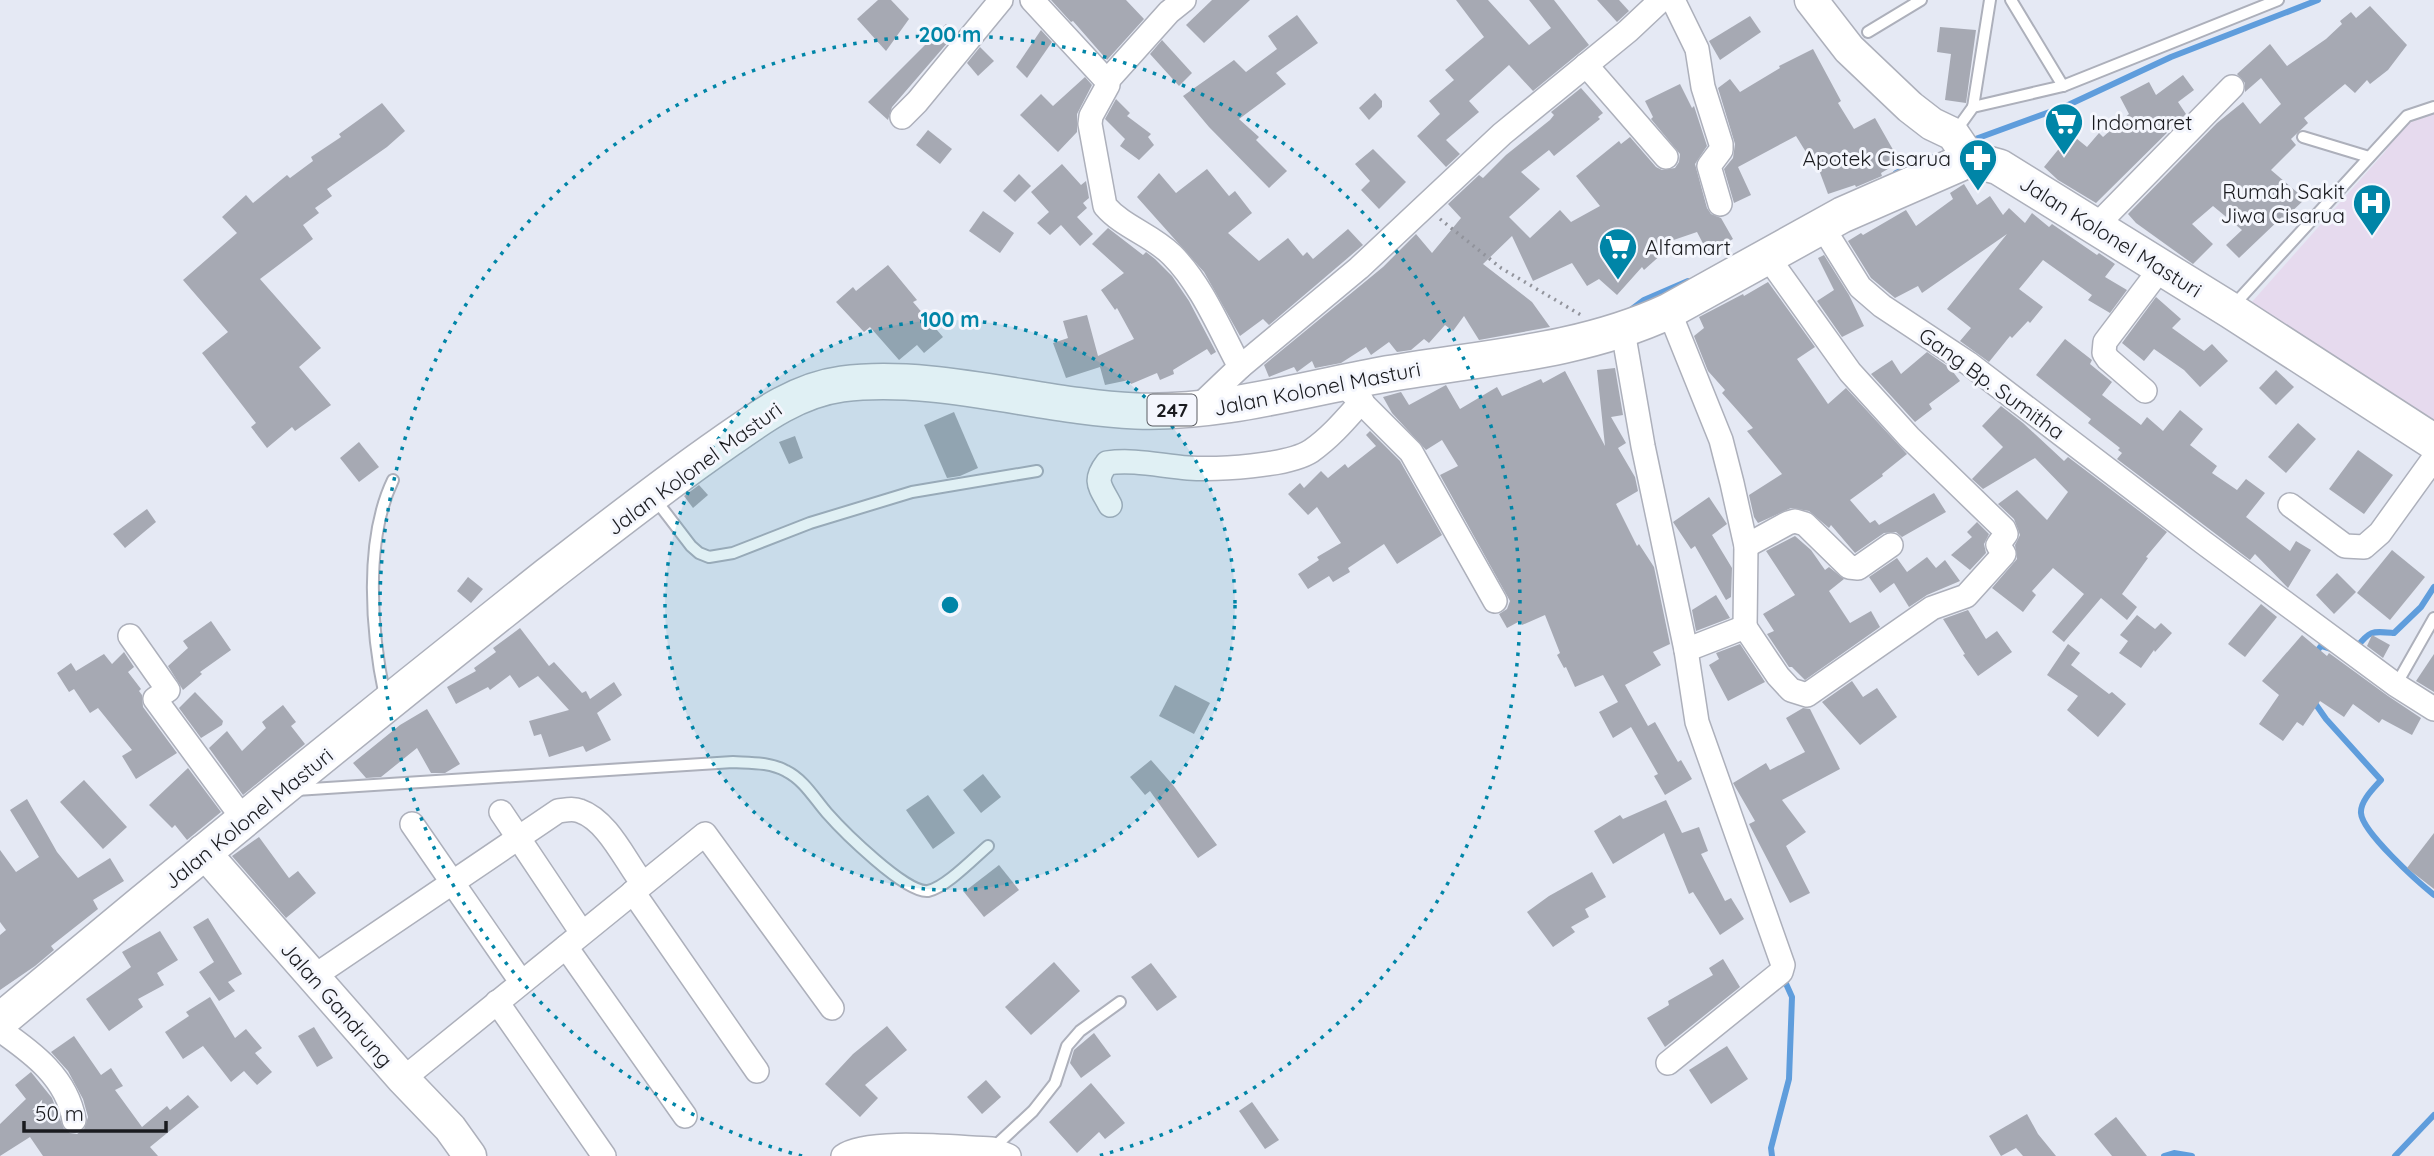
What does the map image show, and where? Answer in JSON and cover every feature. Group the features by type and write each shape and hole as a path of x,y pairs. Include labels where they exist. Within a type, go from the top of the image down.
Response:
{"main road":[{"name":"Jalan Kolonel Masturi","path":"0,1021 204,851 651,494 785,402 839,384 932,386 1134,411 1195,410 1351,392 1457,362 1560,346 1614,334 1669,311 1961,147 2096,226 2434,442"}],"street":[{"path":"902,117 1001,0"},
{"path":"1032,0 1107,81 1108,85 1091,116 1090,124 1105,206 1113,215 1171,254 1191,276 1240,367"},
{"path":"1107,81 1162,20 1184,0"},
{"path":"1195,410 1240,367 1359,268 1502,134 1661,0"},
{"path":"1673,0 1697,49 1703,87 1721,144 1721,150 1709,166 1720,205"},
{"path":"1811,0 1849,49 1923,118 1961,147"},
{"path":"1586,65 1666,158"},
{"path":"2096,226 2232,87"},
{"name":"Gang Bp. Sumitha","path":"1822,226 1860,287 1874,299 1968,363 2180,525 2396,685 2434,709"},
{"path":"1669,311 1721,440 1746,546 1745,627 1778,677 1791,690 1807,695 1932,608 1966,596 2004,554 1998,545 2006,534 2001,526 1909,437 1850,372 1767,256"},
{"path":"2145,391 2108,359 2104,353 2105,342 2161,268"},
{"path":"1614,334 1643,446 1686,650 1702,743 1721,789 1783,970 1668,1063"},
{"path":"1110,505 1098,483 1099,473 1107,463 1123,461 1191,468 1287,461 1309,453 1331,436 1351,392 1411,452 1495,601"},
{"path":"2290,505 2345,547 2364,547 2380,533 2434,458"},
{"path":"1746,546 1795,521 1805,524 1849,567 1858,568 1891,545"},
{"path":"1686,650 1745,627"},
{"path":"130,636 169,690 155,699 244,820"},
{"path":"313,977 558,811 574,809 583,811 605,829 636,885 757,1071"},
{"path":"500,812 576,924"},
{"path":"412,824 515,973"},
{"path":"402,1079 566,947 636,885 705,834 832,1007"},
{"name":"Jalan Gandrung","path":"204,851 402,1079 450,1128 470,1156"},
{"path":"566,947 685,1116"},
{"path":"497,1002 604,1156"},
{"path":"0,1030 34,1054 54,1075 65,1093 74,1120"},
{"path":"843,1156 848,1152 873,1146 1001,1152"}],"lane":[{"path":"1868,32 1921,0"},
{"path":"1961,147 1973,107 1990,0"},
{"path":"2011,0 2063,86"},
{"path":"1973,107 2063,86 2278,0"},
{"path":"2230,310 2407,116 2434,107"},
{"path":"2304,137 2369,157"},
{"path":"651,494 691,546 709,557 733,553 810,523 912,492 1037,471"},
{"path":"387,705 373,631 375,547 383,502 393,480"},
{"path":"2396,685 2434,618"},
{"path":"279,792 733,762 760,763 785,770 803,782 847,835 913,887 926,891 940,885 988,846"},
{"path":"1001,1152 1055,1083 1067,1046 1080,1031 1120,1002"}],"path":[{"path":"1424,207 1501,268 1614,334"}],"shaded area":[{"name":"Rumah Sakit Jiwa Cisarua","path":"2434,112 2434,436 2235,321 2384,153 2407,121"}],"building":[{"path":"878,0 891,0 909,19 886,51 857,19"},
{"path":"1051,0 1126,0 1144,19 1107,60"},
{"path":"1212,0 1250,0 1204,43 1186,25"},
{"path":"1456,0 1488,0 1529,45 1551,28 1529,0 1554,0 1589,45 1533,91 1509,65 1469,101 1479,112 1446,140 1460,154 1446,167 1417,136 1440,114 1429,101 1454,80 1445,70 1484,37"},
{"path":"1597,0 1619,0 1629,11 1617,22"},
{"path":"2370,6 2407,45 2388,70 2370,84 2367,80 2355,93 2345,84 2304,118 2308,123 2291,139 2296,145 2271,170 2305,199 2284,219 2282,217 2239,258 2226,245 2242,230 2213,206 2192,224 2213,244 2193,264 2136,223 2128,214 2217,123 2243,102 2260,124 2281,104 2261,78 2245,92 2245,83 2237,74 2270,44 2287,66 2326,39 2351,12 2356,18"},
{"path":"1297,15 1318,43 1276,73 1286,84 1239,119 1259,137 1256,140 1287,171 1269,188 1209,127 1183,96 1234,60 1246,72 1277,49 1268,36"},
{"path":"1750,16 1761,32 1720,60 1709,41"},
{"path":"946,24 955,34 892,107 888,120 868,102"},
{"path":"1940,27 1976,30 1966,103 1945,100 1951,54 1937,52"},
{"path":"1041,30 1052,42 1027,78 1016,67"},
{"path":"1162,40 1192,73 1179,86 1150,54"},
{"path":"980,47 994,61 978,76 967,63"},
{"path":"1813,49 1841,101 1838,103 1854,129 1875,118 1900,162 1881,173 1882,176 1856,187 1855,185 1828,194 1813,154 1809,157 1796,136 1738,167 1751,195 1734,203 1724,169 1733,158 1735,144 1718,88 1730,79 1740,92 1780,68 1779,66"},
{"path":"2183,75 2194,90 2178,102 2186,114 2096,203 2058,180 2044,167 2071,134 2087,147 2099,133 2103,137 2129,114 2120,97 2149,82 2156,95"},
{"path":"1085,77 1092,85 1077,114 1077,132 1058,152 1020,115 1041,94 1053,106"},
{"path":"1680,84 1692,108 1694,106 1707,146 1695,164 1707,208 1711,214 1721,218 1733,239 1708,253 1697,232 1656,246 1663,253 1644,270 1642,267 1617,295 1599,279 1587,286 1572,263 1533,281 1512,236 1483,264 1532,302 1550,327 1479,340 1464,316 1453,331 1445,325 1429,343 1424,339 1411,350 1397,352 1389,342 1371,355 1366,347 1341,363 1315,368 1312,361 1297,372 1294,367 1269,377 1264,365 1383,267 1416,234 1432,253 1461,218 1448,204 1479,175 1483,178 1506,155 1550,120 1554,115 1551,112 1581,88 1603,113 1598,117 1600,119 1554,156 1549,150 1521,172 1540,189 1509,217 1530,238 1560,210 1571,222 1600,206 1576,176 1619,141 1621,144 1630,137 1656,167 1662,170 1675,168 1680,154 1651,119 1653,117 1645,101"},
{"path":"1375,93 1382,101 1382,107 1369,120 1359,108"},
{"path":"1116,99 1130,113 1127,116 1151,134 1148,137 1154,145 1139,160 1120,146 1125,139 1105,119"},
{"path":"382,103 405,131 327,189 332,196 315,208 319,213 303,225 313,239 260,279 321,348 299,367 331,405 295,431 292,427 267,448 251,427 256,423 202,353 228,332 183,280 237,233 222,217 246,195 253,203 287,175 290,178 313,161 311,157 341,137 339,134"},
{"path":"928,130 952,149 940,164 916,145"},
{"path":"1373,149 1406,182 1379,209 1361,190 1370,181 1355,164"},
{"path":"1062,164 1081,185 1086,181 1089,198 1083,203 1087,208 1077,217 1093,234 1080,246 1061,225 1050,235 1037,223 1049,212 1031,192"},
{"path":"1207,169 1229,196 1235,191 1252,213 1228,233 1259,261 1288,238 1303,256 1307,252 1313,259 1348,229 1363,245 1269,325 1263,319 1240,336 1204,272 1137,197 1159,173 1176,193"},
{"path":"1019,174 1031,186 1015,202 1003,191"},
{"path":"1964,184 1977,205 1990,196 2003,215 2009,208 2025,223 2032,213 2049,227 2052,224 2115,264 2105,277 2127,290 2110,313 2088,300 2092,295 2043,260 2019,289 2043,307 2030,323 2028,321 2012,338 2010,336 1989,362 1960,341 1971,328 1947,309 2007,234 1922,293 1918,286 1895,298 1871,278 1848,241 1906,210 1916,226 1953,199 1950,193"},
{"path":"983,211 1014,233 1000,253 969,231"},
{"path":"1108,228 1143,255 1146,252 1172,276 1189,301 1216,352 1211,355 1207,349 1173,370 1174,374 1160,380 1157,373 1131,384 1129,380 1105,385 1100,367 1066,378 1053,343 1068,338 1063,321 1087,315 1098,356 1134,339 1117,308 1115,310 1101,290 1124,273 1092,244"},
{"path":"1824,255 1849,295 1864,326 1842,337 1817,301 1834,290 1818,258"},
{"path":"888,265 917,300 913,302 943,337 924,353 917,345 899,360 870,327 864,332 836,302 853,287 856,291"},
{"path":"1768,282 1815,347 1797,359 1828,404 1846,388 1907,454 1850,500 1870,523 1875,520 1879,525 1934,493 1946,512 1902,537 1896,532 1884,533 1855,553 1831,525 1829,528 1809,511 1791,508 1758,523 1749,495 1782,474 1747,431 1753,428 1722,393 1725,390 1708,371 1694,336 1704,328 1699,317"},
{"path":"2156,297 2181,319 2172,328 2204,351 2212,344 2228,361 2200,387 2184,370 2154,349 2144,361 2122,343"},
{"path":"2065,339 2092,360 2090,364 2112,382 2102,395 2141,425 2147,417 2163,431 2180,410 2203,429 2190,445 2217,466 2212,473 2237,490 2246,479 2265,493 2246,517 2290,551 2296,541 2311,550 2288,588 2255,554 2250,560 2117,459 2122,453 2118,450 2120,448 2088,423 2091,419 2036,375"},
{"path":"1927,352 1950,368 1960,381 1929,404 1932,409 1915,422 1871,374 1892,360 1901,374"},
{"path":"1615,368 1623,415 1611,417 1626,443 1618,448 1635,477 1638,491 1616,504 1637,546 1639,544 1654,567 1670,644 1653,652 1661,665 1625,685 1648,726 1655,722 1678,762 1681,760 1692,779 1665,795 1654,776 1658,774 1631,727 1613,738 1599,712 1618,702 1603,675 1575,687 1557,655 1560,653 1545,615 1522,625 1520,621 1507,628 1499,614 1507,609 1510,601 1440,475 1458,466 1442,440 1426,450 1392,413 1383,397 1401,392 1409,405 1446,385 1460,409 1497,387 1502,396 1541,379 1543,383 1565,371 1605,446 1597,370"},
{"path":"2276,370 2294,387 2276,405 2259,388"},
{"path":"2001,406 2064,461 2068,457 2167,532 2146,557 2148,558 2122,594 2137,607 2127,620 2101,598 2064,642 2052,632 2084,594 2053,568 2032,591 2036,595 2023,612 1992,588 2017,559 2015,545 2020,535 2014,519 1998,504 2017,490 2047,520 2068,492 2035,458 1983,489 1972,479 2003,447 1982,426"},
{"path":"954,412 978,468 947,478 924,425"},
{"path":"2298,423 2316,439 2286,473 2268,457"},
{"path":"1370,431 1400,461 1442,535 1397,564 1384,544 1348,568 1350,572 1333,582 1329,576 1308,589 1298,574 1319,560 1317,557 1341,543 1317,507 1308,515 1288,494 1300,483 1304,488 1321,471 1328,478 1345,464 1348,468 1376,446 1366,435"},
{"path":"795,436 803,458 789,464 779,442"},
{"path":"359,442 379,467 359,482 340,458"},
{"path":"2358,450 2393,475 2364,514 2329,489"},
{"path":"699,485 708,495 693,508 684,496"},
{"path":"1709,497 1727,524 1712,535 1732,568 1731,597 1726,600 1695,546 1691,549 1673,522"},
{"path":"147,509 156,522 125,548 113,534"},
{"path":"1977,522 1989,534 1984,544 1986,553 1970,570 1951,555 1972,537 1967,532"},
{"path":"1795,536 1811,550 1825,570 1829,567 1844,579 1829,591 1850,623 1871,611 1880,627 1805,680 1789,667 1767,634 1774,631 1763,614 1795,595 1766,551"},
{"path":"2392,550 2425,577 2390,620 2357,593"},
{"path":"1927,557 1936,568 1945,560 1960,581 1927,595 1909,607 1894,583 1880,593 1869,577 1897,558 1907,572"},
{"path":"2337,573 2356,592 2334,614 2316,595"},
{"path":"468,577 483,589 471,603 457,591"},
{"path":"1716,595 1730,618 1696,631 1692,610"},
{"path":"2261,604 2277,617 2245,657 2228,644"},
{"path":"1968,610 1986,639 1997,631 2012,652 1978,676 1943,619"},
{"path":"2137,615 2155,629 2161,623 2172,633 2155,652 2154,650 2141,668 2119,653 2128,641 2120,635"},
{"path":"211,621 231,650 200,672 202,674 183,690 168,666 188,648 183,641"},
{"path":"520,628 549,666 554,662 582,693 586,691 590,699 614,682 622,695 597,713 611,740 586,752 583,746 549,757 541,734 534,736 529,721 569,710 538,676 519,688 510,675 490,690 488,687 456,704 447,687 476,671 474,668 496,652 493,648"},
{"path":"2302,635 2327,656 2329,653 2421,718 2412,735 2382,719 2379,723 2353,704 2344,717 2320,701 2303,726 2297,722 2283,741 2259,724 2279,695 2262,681"},
{"path":"2372,635 2390,645 2383,658 2367,646"},
{"path":"1740,644 1765,682 1728,701 1709,665 1719,659 1716,653"},
{"path":"2068,644 2080,653 2071,665 2126,704 2098,737 2067,710 2078,696 2047,675"},
{"path":"124,652 134,667 128,672 141,689 139,691 143,707 177,753 136,779 122,756 132,750 98,708 90,713 74,689 69,692 57,673 71,663 76,671 104,654 112,664"},
{"path":"2434,654 2434,692 2416,681"},
{"path":"1852,681 1863,697 1877,688 1897,717 1860,745 1822,702"},
{"path":"1175,685 1210,703 1194,734 1159,716"},
{"path":"195,692 223,721 222,725 201,738 179,708"},
{"path":"283,705 296,722 291,726 305,744 243,795 209,748 227,731 242,751 266,728 262,722"},
{"path":"1803,708 1810,709 1840,769 1782,800 1806,832 1786,846 1810,893 1790,903 1749,824 1755,821 1733,783 1766,763 1770,770 1805,752 1786,718"},
{"path":"427,709 460,764 445,773 431,773 417,748 381,777 366,778 353,763 400,725"},
{"path":"1151,760 1217,845 1198,858 1150,791 1145,795 1130,777"},
{"path":"188,768 221,812 187,840 175,825 172,828 149,805"},
{"path":"983,774 1001,797 981,813 963,790"},
{"path":"84,780 127,827 103,849 60,802"},
{"path":"928,795 955,833 933,849 906,810"},
{"path":"27,799 57,852 78,878 110,858 124,881 93,900 98,909 51,946 54,950 35,966 0,990 0,935 6,930 0,922 0,850 16,872 39,857 10,810"},
{"path":"1666,800 1682,833 1699,827 1708,851 1701,854 1725,901 1731,898 1744,919 1720,935 1693,892 1689,894 1664,833 1613,864 1594,831 1620,815 1623,819"},
{"path":"2434,833 2434,889 2407,868"},
{"path":"259,837 289,878 298,871 316,893 286,918 232,856"},
{"path":"999,865 1019,890 984,917 964,892"},
{"path":"1592,872 1606,897 1585,909 1589,917 1571,927 1575,932 1553,947 1527,912"},
{"path":"208,918 242,974 228,982 235,991 219,1001 199,972 214,962 193,927"},
{"path":"160,931 178,960 157,973 164,985 138,999 143,1007 109,1031 86,999 131,967 122,952"},
{"path":"1723,959 1740,987 1665,1047 1647,1018 1669,1005 1668,1001 1713,975 1709,968"},
{"path":"1054,962 1080,991 1031,1035 1005,1007"},
{"path":"1151,963 1177,997 1157,1011 1131,977"},
{"path":"210,997 235,1038 246,1029 262,1048 255,1053 272,1072 257,1085 244,1071 231,1082 203,1046 183,1059 165,1032 189,1016 186,1012"},
{"path":"887,1026 907,1050 865,1085 878,1098 860,1117 825,1084 853,1054"},
{"path":"314,1027 333,1058 317,1067 298,1036"},
{"path":"1094,1033 1111,1056 1081,1078 1070,1063 1074,1050"},
{"path":"74,1036 101,1075 111,1068 123,1086 115,1090 142,1127 167,1106 170,1110 188,1095 199,1107 150,1147 158,1156 43,1156 30,1137 0,1156 0,1124 26,1099 15,1085 31,1072 52,1098 64,1129 77,1134 84,1129 88,1117 83,1099 68,1071 51,1052"},
{"path":"1727,1046 1748,1079 1711,1104 1689,1070"},
{"path":"986,1080 1001,1097 982,1114 967,1097"},
{"path":"1091,1083 1125,1123 1105,1139 1099,1132 1077,1153 1049,1122"},
{"path":"1252,1102 1279,1140 1265,1149 1239,1111"},
{"path":"2027,1114 2038,1134 2056,1156 2023,1156 2016,1148 2001,1156 1989,1136"},
{"path":"2116,1117 2147,1156 2112,1156 2094,1134"}],"waterway":[{"path":"1970,141 2066,106 2171,57 2318,0"},
{"path":"1896,173 1931,157"},
{"path":"1632,309 1644,300 1688,281"},
{"path":"2356,648 2372,633 2394,633 2421,607 2434,587"},
{"path":"2314,655 2321,646 2334,650"},
{"path":"2312,699 2326,719 2381,780 2361,808 2364,821 2392,856 2434,895"},
{"path":"1772,1156 1771,1148 1789,1079 1792,997 1783,977"},
{"path":"2395,1156 2434,1115"},
{"path":"2164,1156 2174,1153 2192,1156"}],"place":[{"name":"Indomaret","path":"2064,156"},
{"name":"Apotek Cisarua","path":"1978,192"},
{"name":"Rumah Sakit Jiwa Cisarua","path":"2372,237"},
{"name":"Alfamart","path":"1618,281"}]}
